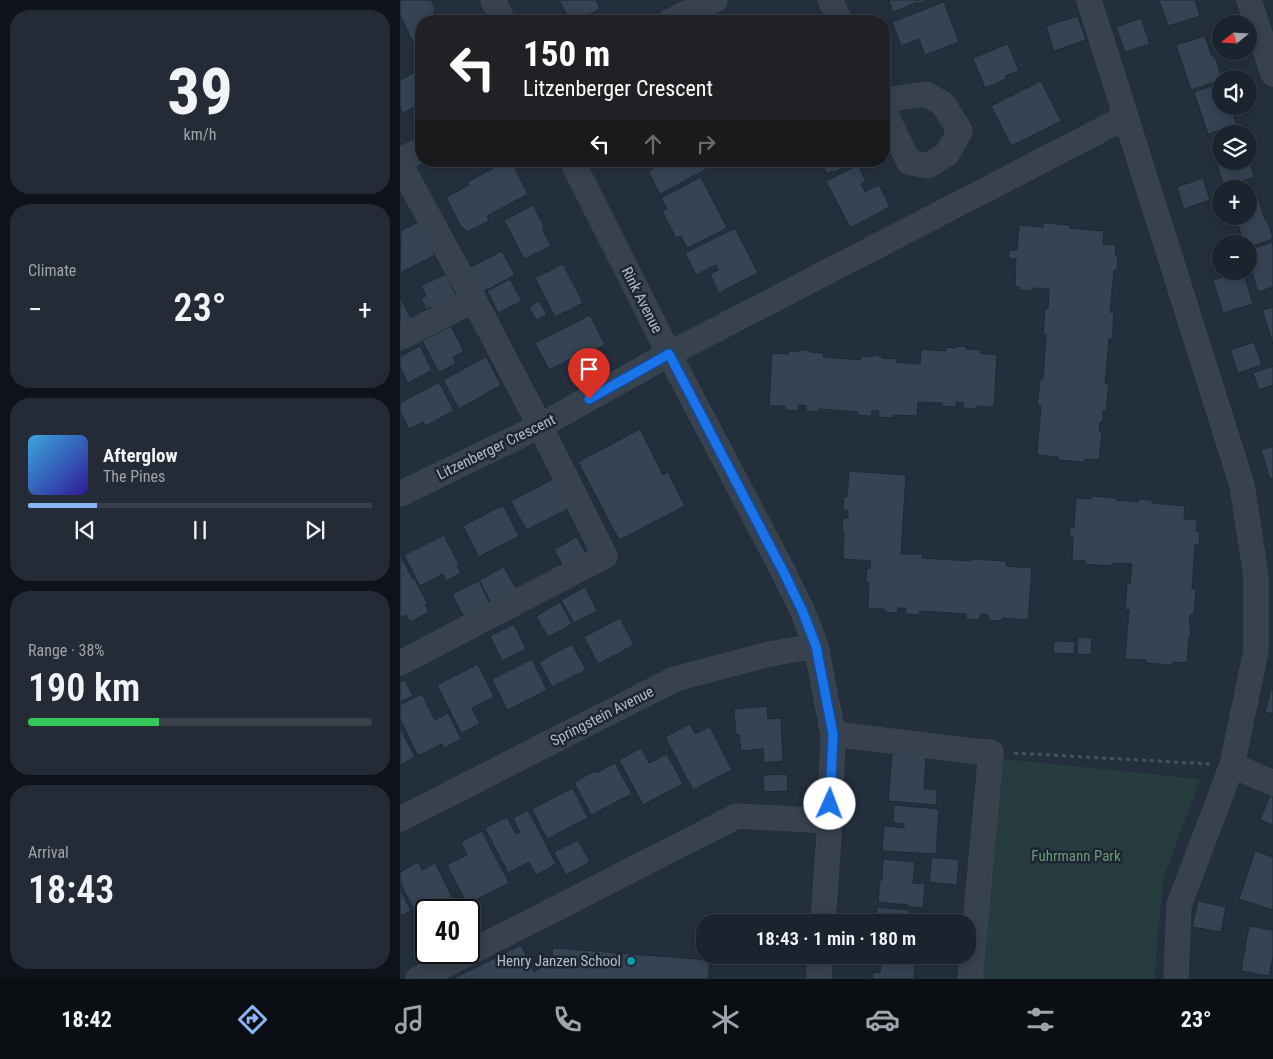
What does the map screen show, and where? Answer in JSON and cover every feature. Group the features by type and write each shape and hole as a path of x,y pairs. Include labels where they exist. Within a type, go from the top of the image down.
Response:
{"street":[{"path":"493,0 500,15"},
{"path":"676,12 714,0"},
{"path":"830,0 837,15"},
{"path":"1089,0 1242,485 1256,576 1256,651 1232,765 1179,904 1176,979"},
{"path":"1249,0 1265,23 1273,74"},
{"path":"890,99 926,94 943,104 960,131 947,154 928,166 909,162 890,123"},
{"name":"Litzenberger Crescent","path":"400,494 540,426 669,354 1126,117"},
{"path":"400,662 605,556 540,426 400,162 415,153"},
{"name":"Rink Avenue","path":"575,167 669,354 783,571 802,610 816,646 833,734 830,821 824,914"},
{"path":"400,338 474,300"},
{"name":"Springstein Avenue","path":"400,819 675,679 769,654 816,646"},
{"path":"833,734 991,752 970,979"},
{"path":"1232,765 1273,783"},
{"path":"418,979 737,816 830,821"},
{"path":"819,979 820,964"}],"path":[{"path":"991,752 1232,765"}],"green space":[{"name":"Fuhrmann Park","path":"994,758 1200,779 1164,876 1155,979 977,979"}],"building":[{"path":"400,0 431,0 436,10 433,11 435,15 415,15 415,47 400,15"},
{"path":"559,0 596,0 600,9 588,15 567,15"},
{"path":"889,0 929,0 919,4 918,2 893,12"},
{"path":"1159,0 1195,0 1200,16 1168,26"},
{"path":"944,2 959,42 925,55 919,39 901,46 892,22"},
{"path":"1078,16 1086,40 1054,51 1046,26"},
{"path":"1141,18 1150,44 1125,52 1116,27"},
{"path":"1205,36 1212,60 1216,60 1219,70 1212,70 1212,83 1191,90 1176,45"},
{"path":"1008,44 1019,71 1005,76 1006,79 985,88 973,58"},
{"path":"414,73 415,75 415,107 403,113 400,107 400,80"},
{"path":"1041,81 1061,121 1011,146 991,106"},
{"path":"1212,86 1212,115 1233,115 1237,125 1212,125 1212,133 1208,134 1194,92"},
{"path":"496,167 514,167 528,194 487,216 489,221 466,232 461,227 446,197 469,185 467,182"},
{"path":"652,167 706,167 707,169 660,194 648,171 653,169"},
{"path":"824,167 844,167 833,173 832,171 827,174"},
{"path":"854,167 859,167 866,181 861,184 865,192 879,185 890,207 850,228 826,181"},
{"path":"1219,170 1252,170 1254,177 1245,180 1222,180"},
{"path":"701,177 727,228 687,248 681,236 676,238 662,211 667,209 661,198"},
{"path":"1203,178 1210,200 1184,209 1177,187"},
{"path":"1259,200 1265,220 1267,219 1273,239 1257,244 1257,235 1241,235 1238,225 1257,225 1257,201"},
{"path":"533,205 551,246 524,259 504,220"},
{"path":"419,222 435,255 400,273 400,231"},
{"path":"1043,223 1070,225 1070,228 1104,231 1103,244 1116,245 1115,256 1118,256 1117,270 1114,270 1110,312 1114,313 1112,339 1109,339 1105,384 1109,384 1106,411 1103,411 1103,422 1100,422 1099,432 1102,432 1099,460 1085,459 1085,462 1058,460 1059,457 1037,455 1041,406 1037,405 1040,379 1043,379 1046,335 1043,335 1045,309 1048,309 1049,289 1033,288 1033,291 1019,290 1019,287 1015,287 1016,259 1009,259 1009,250 1017,250 1019,225 1043,227"},
{"path":"735,228 758,273 719,293 710,274 718,270 716,265 696,275 685,253"},
{"path":"1272,242 1273,246 1273,287 1258,292 1254,280 1257,280 1257,247"},
{"path":"502,251 515,275 481,293 468,268"},
{"path":"563,264 583,303 555,317 535,278"},
{"path":"446,274 457,298 432,310 431,307 426,309 421,298 426,296 421,286"},
{"path":"510,279 522,301 498,313 487,291"},
{"path":"1213,280 1246,280 1253,304 1223,313"},
{"path":"400,297 411,319 400,325"},
{"path":"539,301 547,315 536,320 529,307"},
{"path":"1273,307 1273,344 1262,310"},
{"path":"590,315 605,345 582,356 581,354 549,370 535,343"},
{"path":"451,326 464,351 453,357 456,364 439,372 422,341"},
{"path":"1254,342 1262,365 1238,373 1230,350"},
{"path":"420,346 432,370 408,383 400,367 400,357"},
{"path":"956,346 997,355 994,407 977,406 977,409 963,408 964,403 956,402 956,407 942,406 942,403 918,402 917,416 893,415 893,418 878,417 879,411 872,411 871,416 857,415 857,412 819,409 819,412 806,411 806,406 799,405 798,411 785,410 785,406 769,406 772,353 788,354 789,351 800,352 800,350 810,350 810,352 823,353 824,357 861,360 862,356 873,357 873,355 897,359 896,362 920,364 921,349 946,351 946,347 956,348"},
{"path":"486,357 501,385 459,409 443,380"},
{"path":"1273,366 1273,385 1259,390 1253,373"},
{"path":"439,382 454,411 425,426 423,422 409,429 400,411 400,403"},
{"path":"640,429 663,475 668,472 685,506 619,540 578,462"},
{"path":"1273,446 1273,479 1270,479 1261,450"},
{"path":"849,471 906,475 901,554 922,554 922,558 1006,561 1006,566 1032,568 1028,620 1002,618 1002,621 988,620 988,615 980,614 980,620 966,619 966,614 920,611 919,615 905,614 906,608 898,608 898,613 884,612 884,609 868,608 869,583 866,582 867,568 870,569 871,561 843,559 843,518 848,518 848,511 843,510 844,497 847,497"},
{"path":"553,479 568,509 526,530 511,501"},
{"path":"1091,496 1138,502 1138,499 1152,500 1152,503 1185,506 1184,519 1197,520 1196,531 1200,531 1199,545 1195,544 1192,589 1196,589 1194,615 1190,615 1189,625 1191,625 1187,663 1173,662 1172,665 1146,663 1146,660 1125,659 1129,610 1125,610 1127,584 1130,584 1132,564 1112,563 1112,566 1085,564 1086,561 1072,560 1073,536 1069,536 1070,527 1074,527 1076,498 1091,499"},
{"path":"503,505 519,536 479,557 463,526"},
{"path":"444,535 461,573 446,581 443,574 420,586 404,555"},
{"path":"577,537 588,558 565,571 554,549"},
{"path":"400,557 428,604 425,605 429,612 410,622 406,615 400,617"},
{"path":"504,567 519,594 493,607 479,580"},
{"path":"479,581 492,608 466,621 452,594"},
{"path":"585,587 597,611 574,623 561,600"},
{"path":"560,602 572,624 548,637 536,616"},
{"path":"620,618 634,645 598,664 584,637"},
{"path":"514,624 526,649 502,661 490,636"},
{"path":"1078,637 1092,638 1091,655 1077,654"},
{"path":"1054,641 1075,642 1074,654 1053,653"},
{"path":"572,644 586,670 552,687 539,662"},
{"path":"532,659 547,690 507,710 492,679"},
{"path":"478,664 494,697 472,708 480,724 461,733 437,685"},
{"path":"405,680 413,696 400,702 400,682"},
{"path":"1271,690 1273,690 1273,714 1265,712"},
{"path":"422,694 435,720 448,713 461,739 444,748 442,744 418,756 400,719 400,705"},
{"path":"767,706 768,719 781,718 783,761 764,763 763,749 741,751 739,735 736,735 734,709"},
{"path":"690,724 695,734 710,727 732,770 693,790 665,737"},
{"path":"400,728 415,757 400,765"},
{"path":"641,748 649,763 667,754 683,784 643,805 619,760"},
{"path":"906,750 926,757 924,789 937,790 936,805 888,801 892,754 906,755"},
{"path":"615,763 632,794 591,815 574,782"},
{"path":"787,774 788,791 764,792 763,775"},
{"path":"573,788 588,818 547,839 532,809"},
{"path":"1273,788 1273,825 1260,820"},
{"path":"894,805 939,809 936,854 882,851 884,826 904,828 904,824 893,823"},
{"path":"528,810 556,864 536,875 529,862 508,873 485,828 507,817 516,834 520,832 513,818"},
{"path":"482,831 509,883 477,899 464,899 447,865 467,855 461,842"},
{"path":"578,840 590,862 566,875 554,852"},
{"path":"1255,851 1273,857 1273,910 1239,899"},
{"path":"932,857 959,860 957,885 929,882"},
{"path":"883,859 915,862 913,883 925,884 923,908 878,902"},
{"path":"418,862 422,870 435,863 453,899 415,899 415,912 400,882 400,872"},
{"path":"400,890 411,911 400,916"},
{"path":"1198,901 1226,907 1221,932 1192,927"},
{"path":"877,907 910,910 910,914 877,914"},
{"path":"1249,926 1273,930 1273,957 1269,976 1241,971"},
{"name":"Henry Janzen School","path":"521,945 534,972 551,962 553,948 696,959 696,964 710,964 708,979 452,979"},
{"path":"881,964 915,964 914,979 872,979 873,972 880,973"}],"place":[{"name":"Henry Janzen School","path":"631,961"}],"route":[{"path":"589,399 669,354 783,571 802,610 816,646 833,734 830,804"}]}
